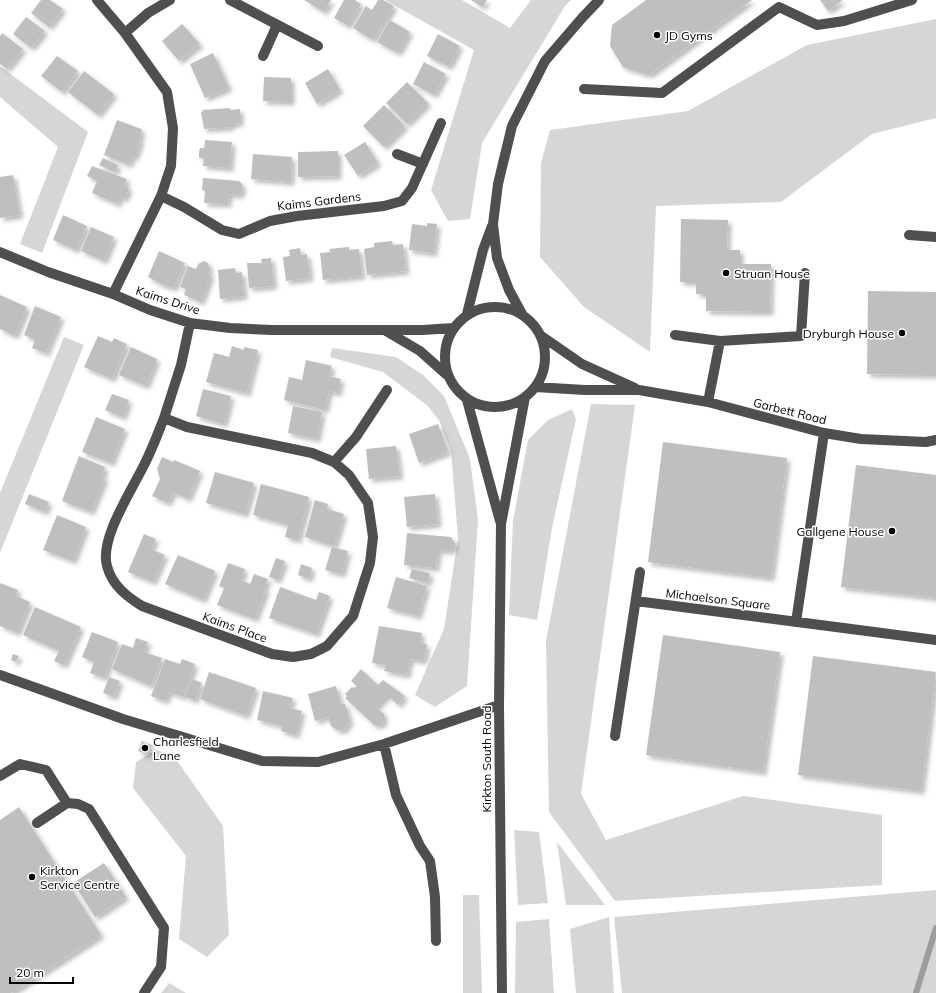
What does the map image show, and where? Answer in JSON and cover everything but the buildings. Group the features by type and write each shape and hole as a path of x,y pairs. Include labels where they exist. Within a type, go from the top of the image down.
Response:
{"street":[{"path":"97,0 125,33 167,92 174,128 171,166 161,196 113,294"},
{"path":"125,33 148,13 170,0"},
{"path":"230,0 318,46"},
{"path":"385,330 420,351 447,375 454,388 467,400 480,405 498,407 516,402 525,397 535,387 541,376 544,365 545,351 540,335 534,325 522,314 508,290 497,258 493,224 498,184 512,126 545,61 599,0"},
{"path":"584,88 662,93 779,7 817,25 844,21 912,0"},
{"path":"263,56 277,25"},
{"name":"Kaims Gardens","path":"161,196 184,207 222,230 239,234 277,220 297,216 384,206 402,201 412,188 441,123"},
{"path":"397,154 423,164"},
{"path":"466,314 483,250 493,224"},
{"path":"909,235 936,237"},
{"name":"Kaims Drive","path":"0,252 48,272 113,294 150,310 190,323 230,328 272,330 385,330 453,328"},
{"path":"675,335 720,341 801,336 805,273"},
{"path":"447,375 444,353 446,341 453,328 466,314 479,308 494,306 513,310 522,314"},
{"name":"Kaims Place","path":"164,418 186,427 278,444 312,453 334,462 349,475 368,503 373,538 370,563 353,616 327,646 311,654 293,657 272,654 142,606 125,595 112,579 106,564 106,550 113,527 146,461 164,418 181,365 190,323"},
{"name":"Garbett Road","path":"540,335 582,364 639,390"},
{"path":"708,402 720,341"},
{"name":"Garbett Road","path":"535,387 585,390 639,390 708,402 824,433 861,439 926,442 936,440"},
{"path":"334,462 356,437 387,390"},
{"name":"Kirkton South Road","path":"502,993 499,705 500,524 525,397"},
{"name":"Kirkton South Road","path":"467,400 500,524"},
{"path":"796,622 824,433"},
{"path":"615,736 640,572"},
{"name":"Michaelson Square","path":"636,601 936,640"},
{"path":"0,675 123,719 262,761 318,762 384,744 499,705"},
{"path":"384,744 396,795 420,846 430,861 435,897 436,941"},
{"path":"0,776 20,764 46,770 67,803"},
{"path":"36,822 67,803 78,804 88,809 164,928 161,967 144,993"}],"shaded area":[{"path":"385,0 462,0 510,28 531,0 571,0 565,6 482,143 470,219 448,221 431,190 474,50"},
{"path":"936,19 936,118 872,134 781,202 656,206 650,352 584,307 540,257 541,163 550,130 688,111 807,45"},
{"path":"0,66 88,132 42,253 20,244 58,147 0,97"},
{"path":"64,337 84,345 0,553 0,493"},
{"path":"332,348 396,357 423,375 444,396 470,459 478,520 467,686 435,707 415,695 444,629 458,538 451,451 440,422 428,406 383,372 330,357"},
{"path":"591,404 635,405 581,794 606,840 743,796 882,815 882,885 615,901 549,812 546,641"},
{"path":"572,409 576,419 552,528 537,620 509,615 513,521 528,440 548,420"},
{"path":"156,750 173,755 223,826 229,935 207,957 179,939 186,856 133,788 136,762"},
{"path":"514,830 539,832 548,903 518,905"},
{"path":"557,842 605,905 566,905"},
{"path":"936,890 936,993 622,993 614,917"},
{"path":"463,895 479,895 482,993 463,993"},
{"path":"609,917 614,993 576,993 570,929"},
{"path":"549,919 554,993 515,993 516,922"},
{"path":"169,983 186,993 161,993"}],"waterway":[{"path":"916,993 936,928"}],"place":[{"name":"JD Gyms","path":"657,35"},
{"name":"Struan House","path":"726,273"},
{"name":"Dryburgh House","path":"902,333"},
{"name":"Gallgene House","path":"892,531"},
{"name":"Charlesfield Lane","path":"145,748"},
{"name":"Kirkton Service Centre","path":"32,877"}]}
